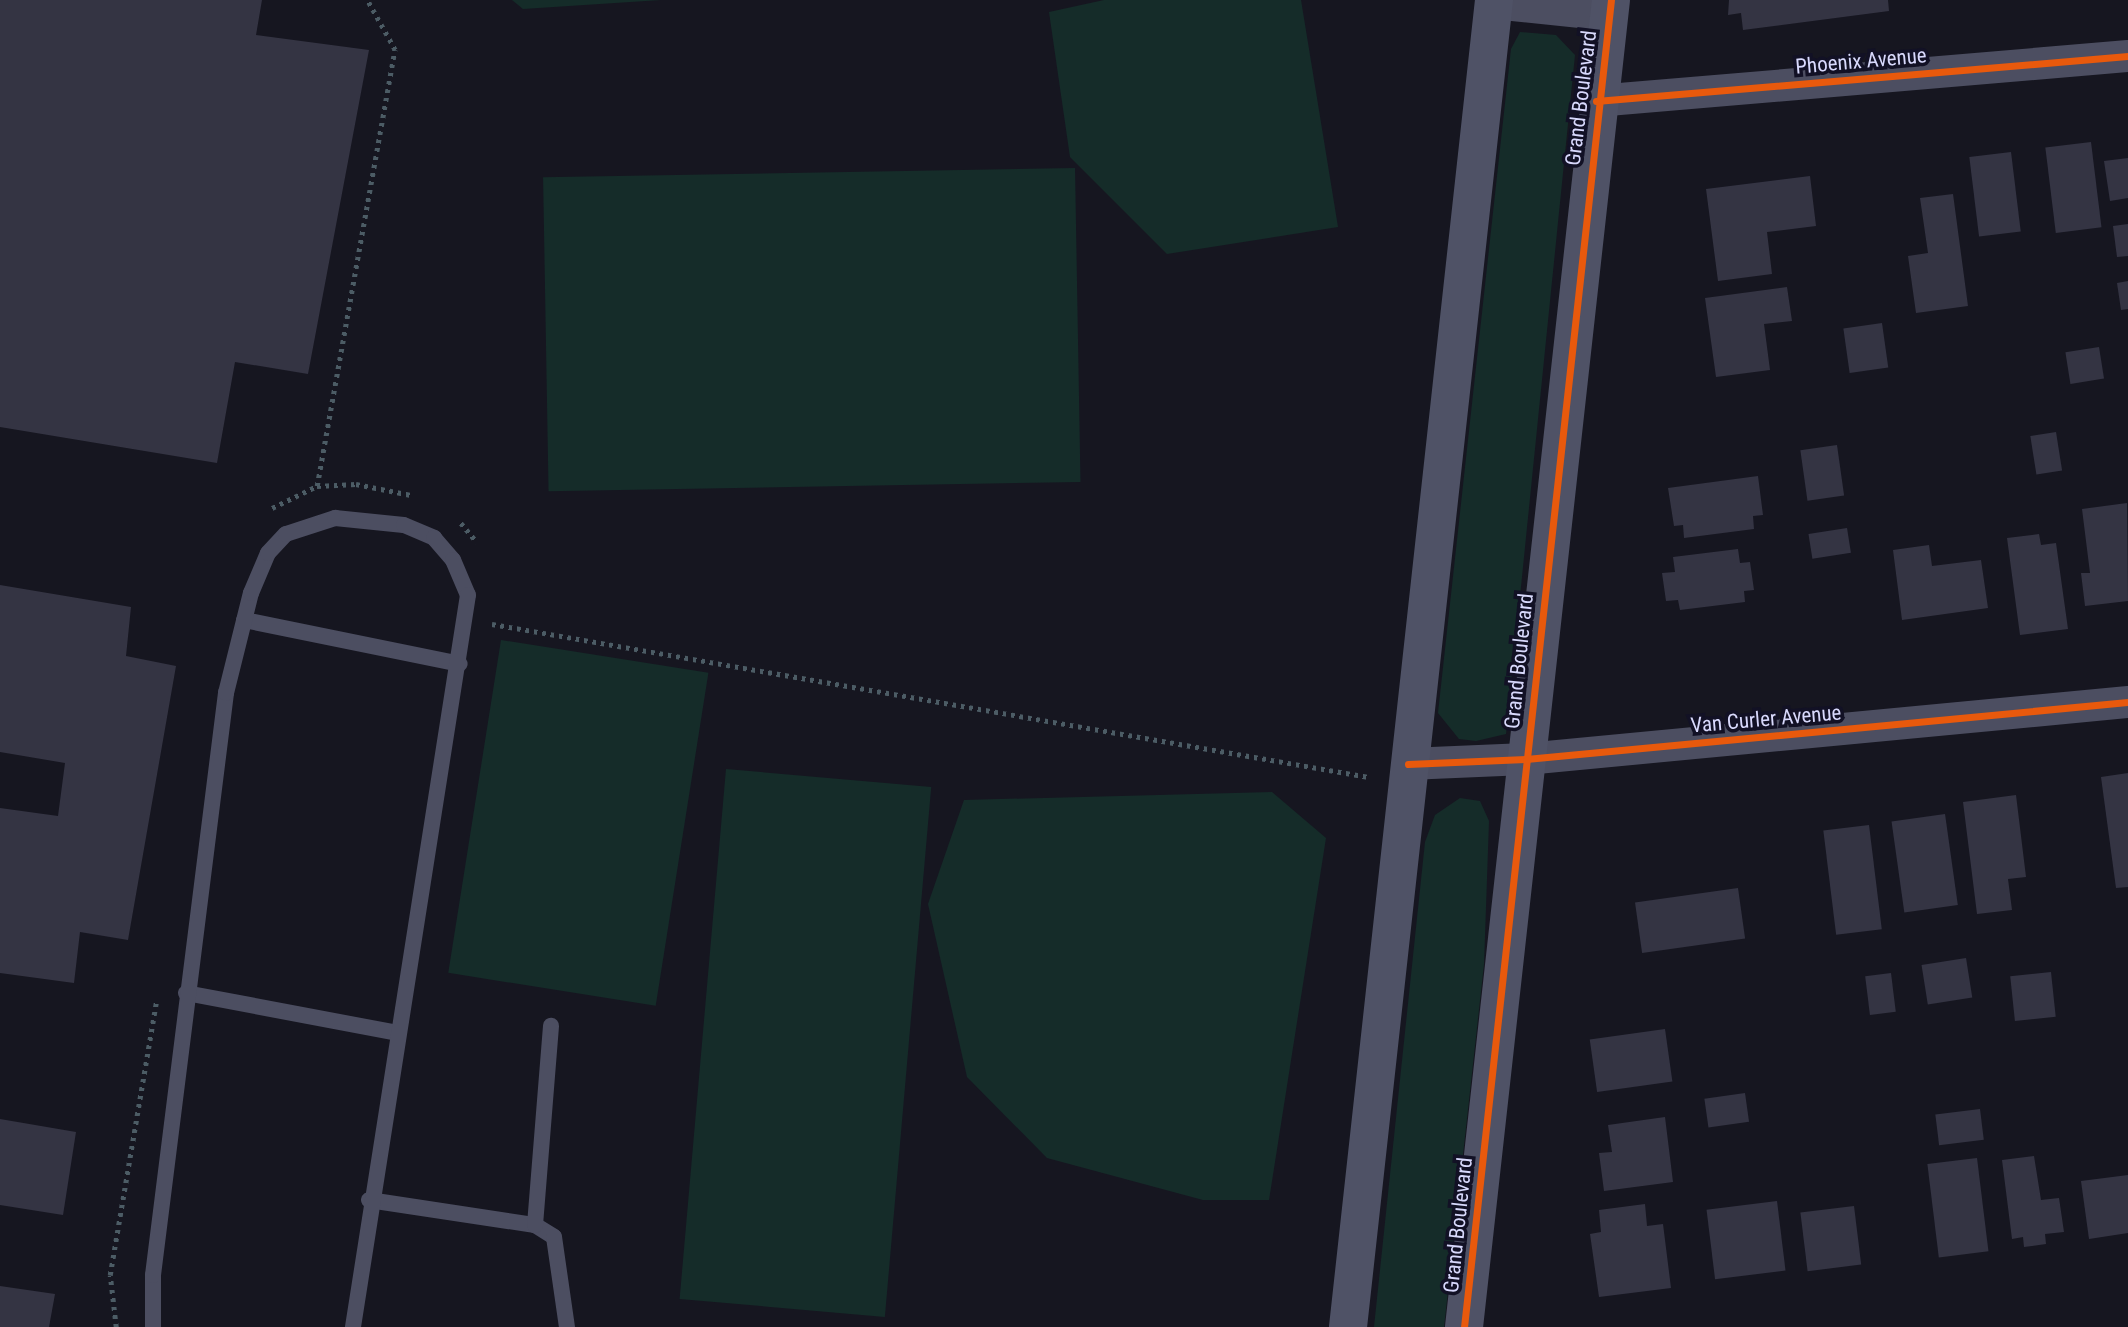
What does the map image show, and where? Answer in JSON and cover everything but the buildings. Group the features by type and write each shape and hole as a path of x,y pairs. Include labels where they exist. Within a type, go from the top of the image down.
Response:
{"street":[{"name":"Grand Boulevard","path":"1348,1327 1392,771 1493,1 1610,8 1597,101 1464,1327"},
{"name":"Phoenix Avenue","path":"1597,101 2128,56"},
{"name":"Van Curler Avenue","path":"1392,771 2128,702"}],"lane":[{"path":"153,1327 153,1275 186,993 226,693 244,620 268,553 286,534 335,518 404,525 434,538 453,559 468,595 460,664 369,1200 353,1327"},
{"path":"244,620 460,664"},
{"path":"186,993 397,1033"},
{"path":"534,1224 551,1026"},
{"path":"369,1200 534,1224 554,1237 561,1256 567,1327"}],"path":[{"path":"317,486 395,50 367,0"},
{"path":"268,511 317,486 356,484 422,501"},
{"path":"452,517 473,531 480,552"},
{"path":"489,611 489,624 1317,772 1392,771"},
{"path":"116,1327 110,1275 158,992"}],"green space":[{"path":"512,0 661,0 523,9"},
{"path":"1104,0 1301,0 1338,227 1167,254 1070,157 1049,12"},
{"path":"1520,32 1556,35 1575,55 1506,734 1476,741 1459,739 1438,713 1511,49"},
{"path":"1075,168 1080,482 549,491 543,177"},
{"path":"501,640 708,673 656,1006 448,973"},
{"path":"726,769 931,787 885,1317 680,1299"},
{"path":"1272,792 1326,838 1269,1200 1203,1200 1047,1158 967,1077 928,904 964,800"},
{"path":"1460,798 1480,801 1489,821 1484,964 1444,1327 1374,1327 1425,842 1435,815"}],"cycle path":[{"path":"1464,1327 1611,0"},
{"path":"1596,101 2128,56"},
{"path":"1408,764 1526,759 2128,702"}]}
